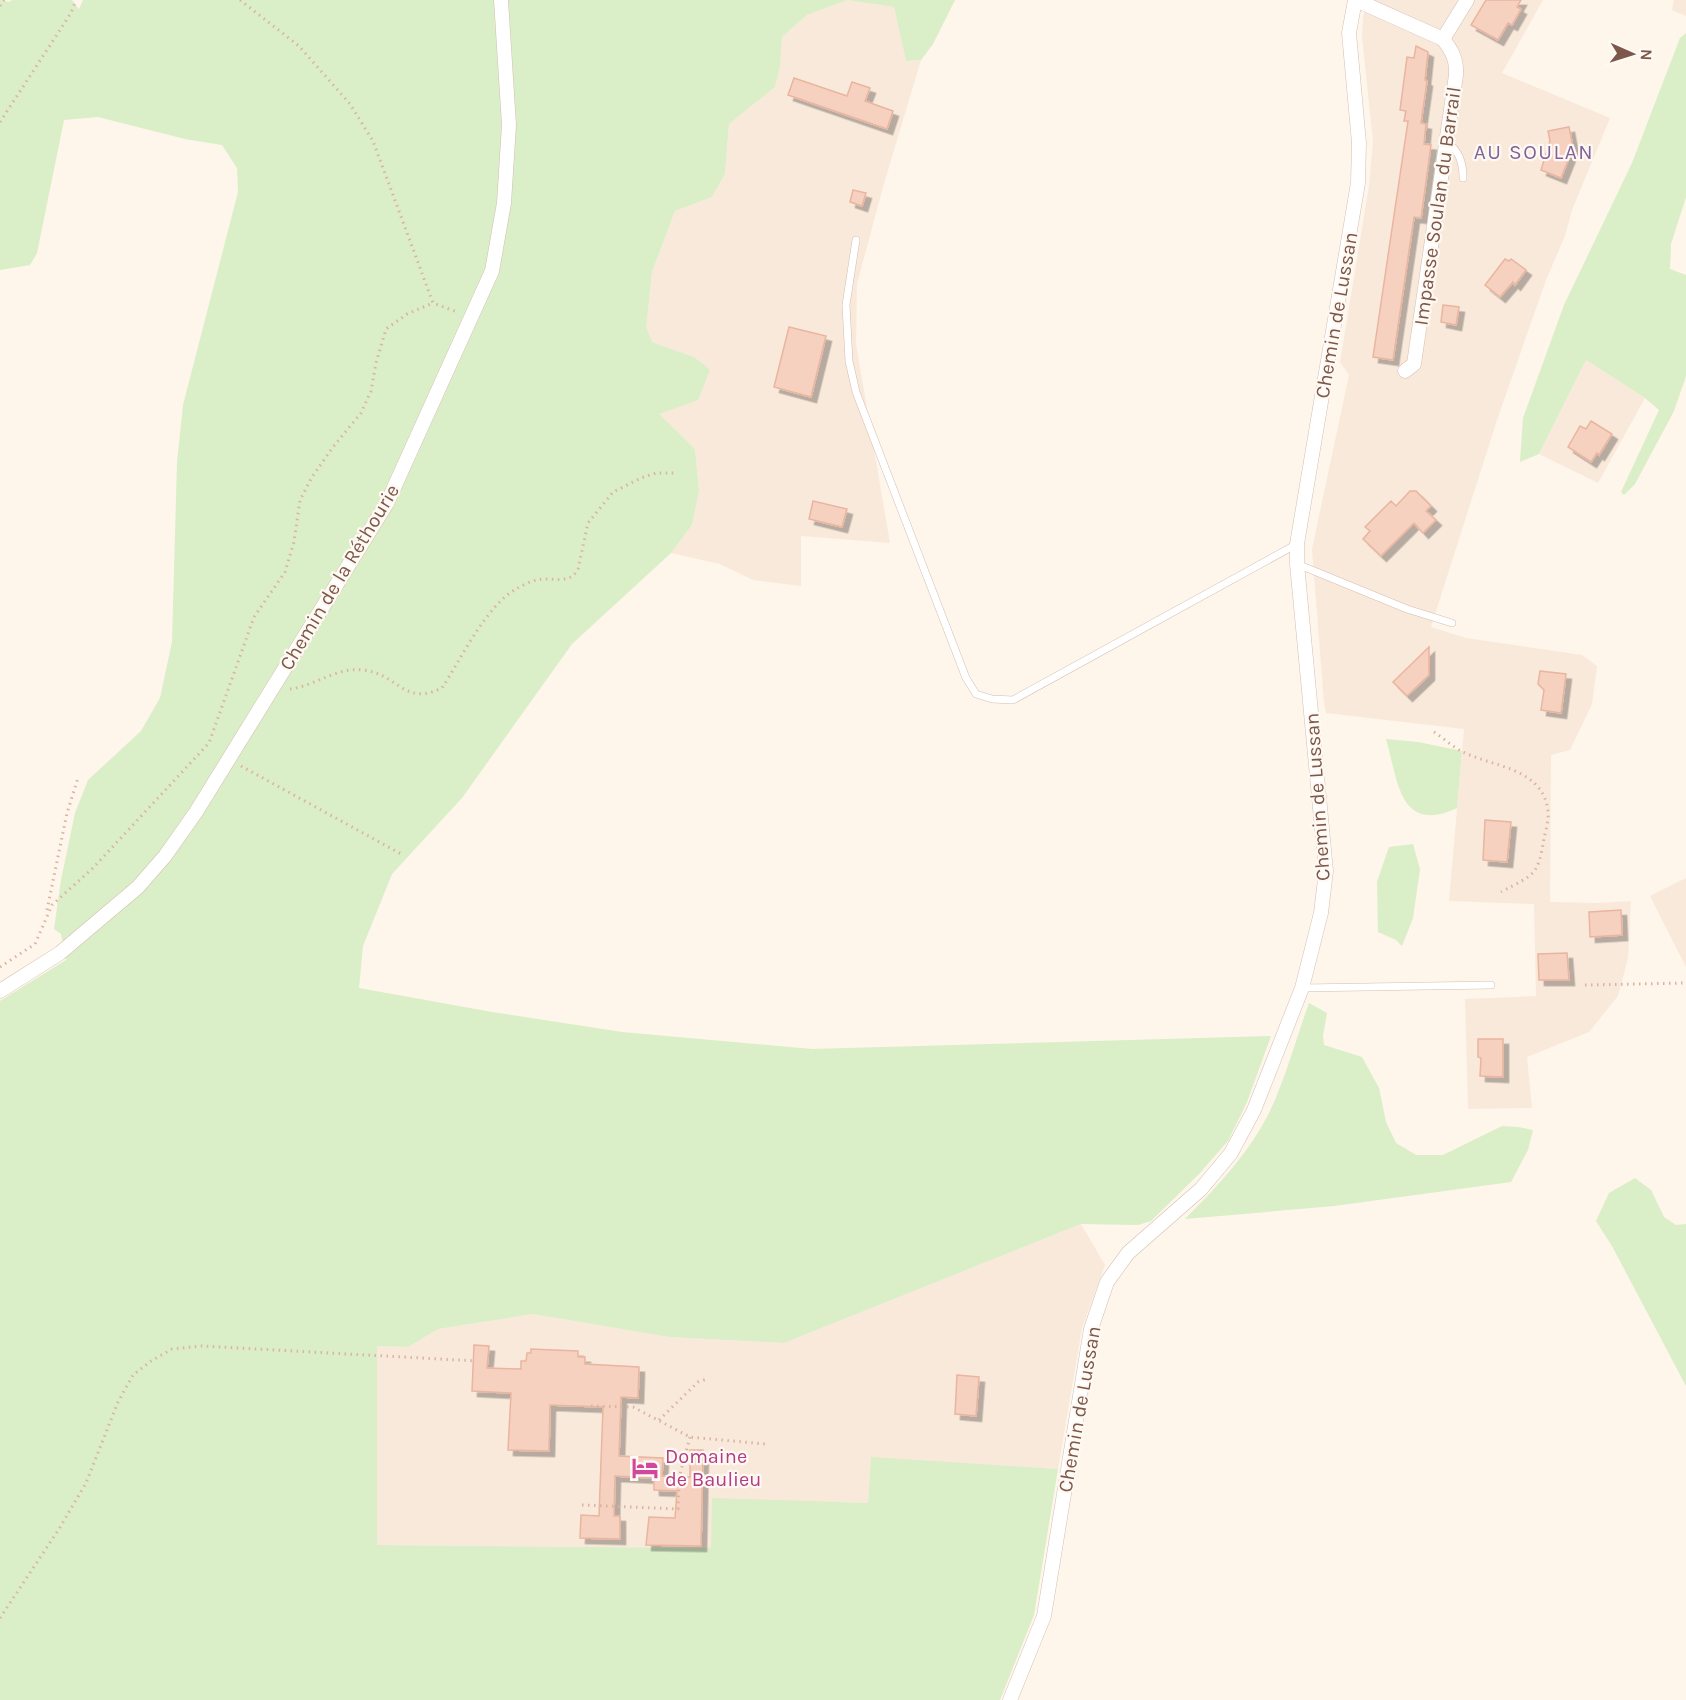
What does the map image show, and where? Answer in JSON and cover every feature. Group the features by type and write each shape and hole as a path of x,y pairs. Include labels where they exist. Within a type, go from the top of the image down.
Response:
{"street":[{"name":"Chemin de la Réthourie","path":"0,991 60,952 138,887 165,856 229,760 387,503 492,271 504,203 509,125 501,0"},
{"path":"1355,0 1443,39 1467,0"},
{"name":"Chemin de Lussan","path":"1010,1700 1044,1616 1090,1329 1107,1282 1128,1253 1201,1189 1231,1153 1254,1110 1302,988 1321,913 1326,871 1297,544 1358,183 1359,142 1349,33 1355,0"},
{"name":"Impasse Soulan du Barrail","path":"1406,371 1414,364 1447,142 1456,63 1453,52 1443,39"}],"lane":[{"path":"1447,142 1456,149 1463,169 1463,178"},
{"path":"856,240 846,305 849,361 856,392 966,678 976,694 992,699 1013,700 1297,544"},
{"path":"1297,564 1407,609 1452,624"},
{"path":"1302,988 1491,985"}],"path":[{"path":"0,6 4,0"},
{"path":"0,122 76,0"},
{"path":"240,0 299,46 350,104 373,141 433,303"},
{"path":"46,914 52,904 93,868 209,743 254,617 285,572 294,542 300,500 312,477 333,447 361,413 371,391 386,329 407,314 433,303 472,318"},
{"path":"271,692 297,688 340,671 362,670 389,678 407,692 428,695 442,688 493,609 514,590 537,579 565,580 576,575 588,524 613,492 656,473 676,473"},
{"path":"1434,732 1462,751 1518,771 1540,790 1546,802 1548,813 1542,854 1536,870 1530,876 1501,892"},
{"path":"229,760 403,855"},
{"path":"0,967 35,944 46,914 67,813 78,778"},
{"path":"1585,985 1686,983"},
{"path":"0,1618 59,1529 86,1483 118,1402 133,1374 172,1348 202,1346 476,1361"},
{"path":"659,1420 698,1382 707,1379"},
{"path":"591,1406 633,1407 690,1437 765,1444"},
{"path":"582,1505 678,1509 679,1478 690,1437"}],"shaded area":[{"path":"847,0 894,7 906,61 921,60 857,284 856,344 890,543 801,536 801,586 753,580 720,564 671,553 692,525 699,491 695,449 658,414 694,357 652,342 645,328 652,272 675,211 712,197 725,174 729,124 775,87 780,67 782,37 807,15"},
{"path":"1368,0 1543,0 1502,73 1610,118 1546,280 1497,420 1431,627 1466,638 1582,655 1597,666 1592,704 1570,750 1551,755 1550,902 1631,901 1628,958 1618,996 1589,1032 1527,1057 1532,1108 1468,1109 1465,999 1536,996 1534,904 1449,901 1464,729 1326,713 1324,703 1312,549 1349,375 1340,362 1369,186 1373,141 1362,37 1363,17"},
{"path":"1674,0 1686,0 1686,16 1672,10"},
{"path":"1586,360 1645,398 1598,483 1539,454"},
{"path":"1686,878 1686,967 1650,896"},
{"path":"1081,1224 1105,1265 1082,1328 1058,1469 871,1458 868,1503 838,1502 712,1548 377,1545 377,1346 408,1347 438,1329 533,1314 669,1337 784,1343"}],"green space":[{"path":"0,0 9,2 12,0 72,0 79,9 83,0 847,0 807,15 782,37 780,67 775,87 729,124 725,174 712,197 675,211 652,272 646,327 652,342 694,357 710,370 698,400 659,414 695,449 699,491 692,525 671,553 572,644 462,798 392,874 363,946 359,988 622,1032 812,1049 1271,1036 1247,1102 1228,1141 1199,1174 1151,1221 1138,1225 1081,1224 784,1343 669,1337 533,1314 438,1329 408,1347 377,1346 377,1545 711,1548 712,1498 868,1503 871,1457 1058,1469 1034,1615 1000,1700 0,1700 0,1001 66,960 61,934 54,929 61,880 75,813 88,780 141,731 160,698 172,642 177,463 183,405 238,192 237,168 222,145 185,139 98,117 64,120 37,253 30,265 0,270"},
{"path":"847,0 955,0 933,44 921,60 906,61 894,7"},
{"path":"1686,33 1686,197 1671,244 1670,269 1686,275 1686,376 1674,411 1635,484 1624,495 1621,492 1659,410 1645,398 1586,360 1539,454 1520,462 1523,418 1564,305 1632,163 1680,38"},
{"path":"1386,739 1418,742 1462,751 1457,808 1438,814 1423,814 1412,809 1398,786"},
{"path":"1413,844 1420,869 1413,918 1402,946 1396,940 1378,932 1377,882 1389,847"},
{"path":"1309,1003 1327,1013 1323,1036 1324,1045 1362,1057 1379,1088 1386,1122 1396,1143 1416,1155 1443,1155 1502,1126 1533,1130 1528,1150 1511,1182 1334,1206 1185,1219 1232,1168 1262,1126 1281,1085"},
{"path":"1635,1178 1651,1190 1664,1217 1676,1225 1686,1224 1686,1386 1612,1246 1596,1221 1609,1193"}],"building":[{"path":"1486,0 1521,0 1517,7 1521,9 1512,25 1508,23 1498,40 1471,25"},
{"path":"1416,46 1428,52 1425,80 1427,81 1421,123 1426,124 1424,144 1431,145 1421,218 1414,217 1393,360 1373,357 1408,121 1404,121 1406,111 1400,110 1407,57 1414,58"},
{"path":"794,78 847,96 852,82 870,88 865,101 893,111 887,129 788,95"},
{"path":"1569,127 1573,148 1561,178 1541,170 1550,141 1548,131"},
{"path":"853,190 866,193 862,206 850,202"},
{"path":"1505,259 1509,261 1511,259 1526,270 1515,285 1513,282 1500,297 1485,285"},
{"path":"1443,305 1459,307 1456,325 1441,322"},
{"path":"789,327 826,336 811,397 774,387"},
{"path":"1591,421 1612,434 1599,455 1597,453 1591,462 1568,447 1580,426 1586,429"},
{"path":"1410,491 1416,491 1431,506 1426,511 1436,520 1423,533 1414,523 1381,556 1363,539 1370,531 1365,527 1391,501 1396,506"},
{"path":"813,501 847,509 842,527 809,519"},
{"path":"1429,647 1429,675 1407,696 1393,682"},
{"path":"1540,671 1566,674 1561,713 1541,710 1544,690 1538,684"},
{"path":"1485,820 1511,822 1507,862 1483,860"},
{"path":"1621,910 1622,935 1590,937 1589,912"},
{"path":"1567,953 1569,980 1539,980 1538,954"},
{"path":"1478,1039 1503,1039 1503,1077 1480,1076 1481,1058 1478,1057"},
{"path":"474,1345 489,1346 487,1368 521,1369 521,1361 526,1361 527,1353 531,1353 531,1349 578,1351 578,1357 585,1357 585,1364 639,1367 638,1398 621,1397 619,1456 663,1458 662,1476 690,1477 690,1450 703,1450 701,1546 646,1545 649,1517 675,1518 677,1491 654,1490 654,1478 615,1476 614,1516 620,1516 620,1539 580,1538 581,1515 599,1516 603,1407 550,1405 549,1451 508,1450 511,1393 472,1391"},
{"path":"957,1375 979,1377 976,1416 955,1414"}],"place":[{"name":"Domaine de Baulieu","path":"645,1468"}],"district":[{"name":"AU SOULAN","path":"1534,152"}]}
